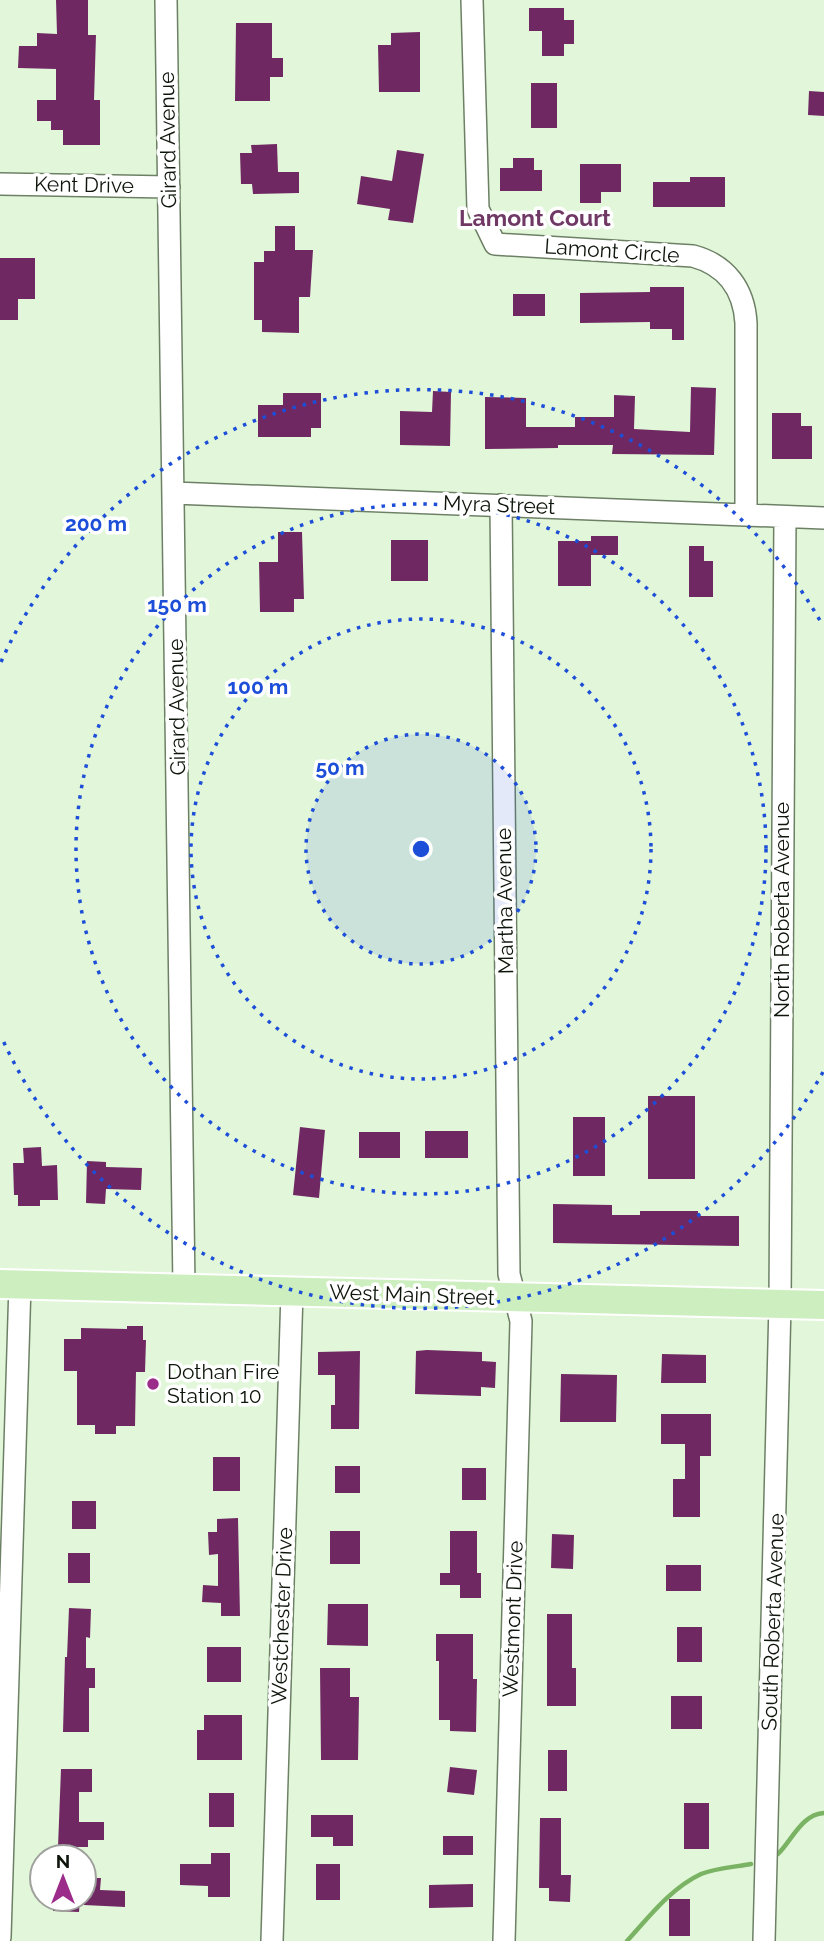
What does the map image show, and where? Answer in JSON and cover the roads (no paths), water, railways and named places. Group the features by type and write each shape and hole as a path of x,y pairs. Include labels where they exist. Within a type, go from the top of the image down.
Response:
{"main road":[{"name":"West Main Street","path":"10,1284 824,1305"}],"street":[{"name":"Girard Avenue","path":"166,0 184,1288"},
{"name":"Lamont Circle","path":"472,0 478,209 495,244 693,256 720,268 740,292 746,312 746,515"},
{"name":"Kent Drive","path":"0,184 169,187"},
{"name":"Myra Street","path":"174,493 824,519"},
{"name":"Martha Avenue","path":"501,505 509,1274 515,1298"},
{"name":"North Roberta Avenue","path":"780,1304 785,517"},
{"path":"0,1937 10,1284"},
{"name":"Westchester Drive","path":"272,1941 292,1292"},
{"name":"Westmont Drive","path":"504,1941 521,1321 515,1298"},
{"name":"South Roberta Avenue","path":"764,1941 780,1304"}],"waterway":[{"path":"778,1854 803,1823 816,1814 824,1813"},
{"path":"627,1941 661,1904 690,1880 713,1870 751,1864"}],"place":[{"name":"Dothan Fire Station 10","path":"153,1384"}],"district":[{"name":"Lamont Court","path":"535,218"}]}
